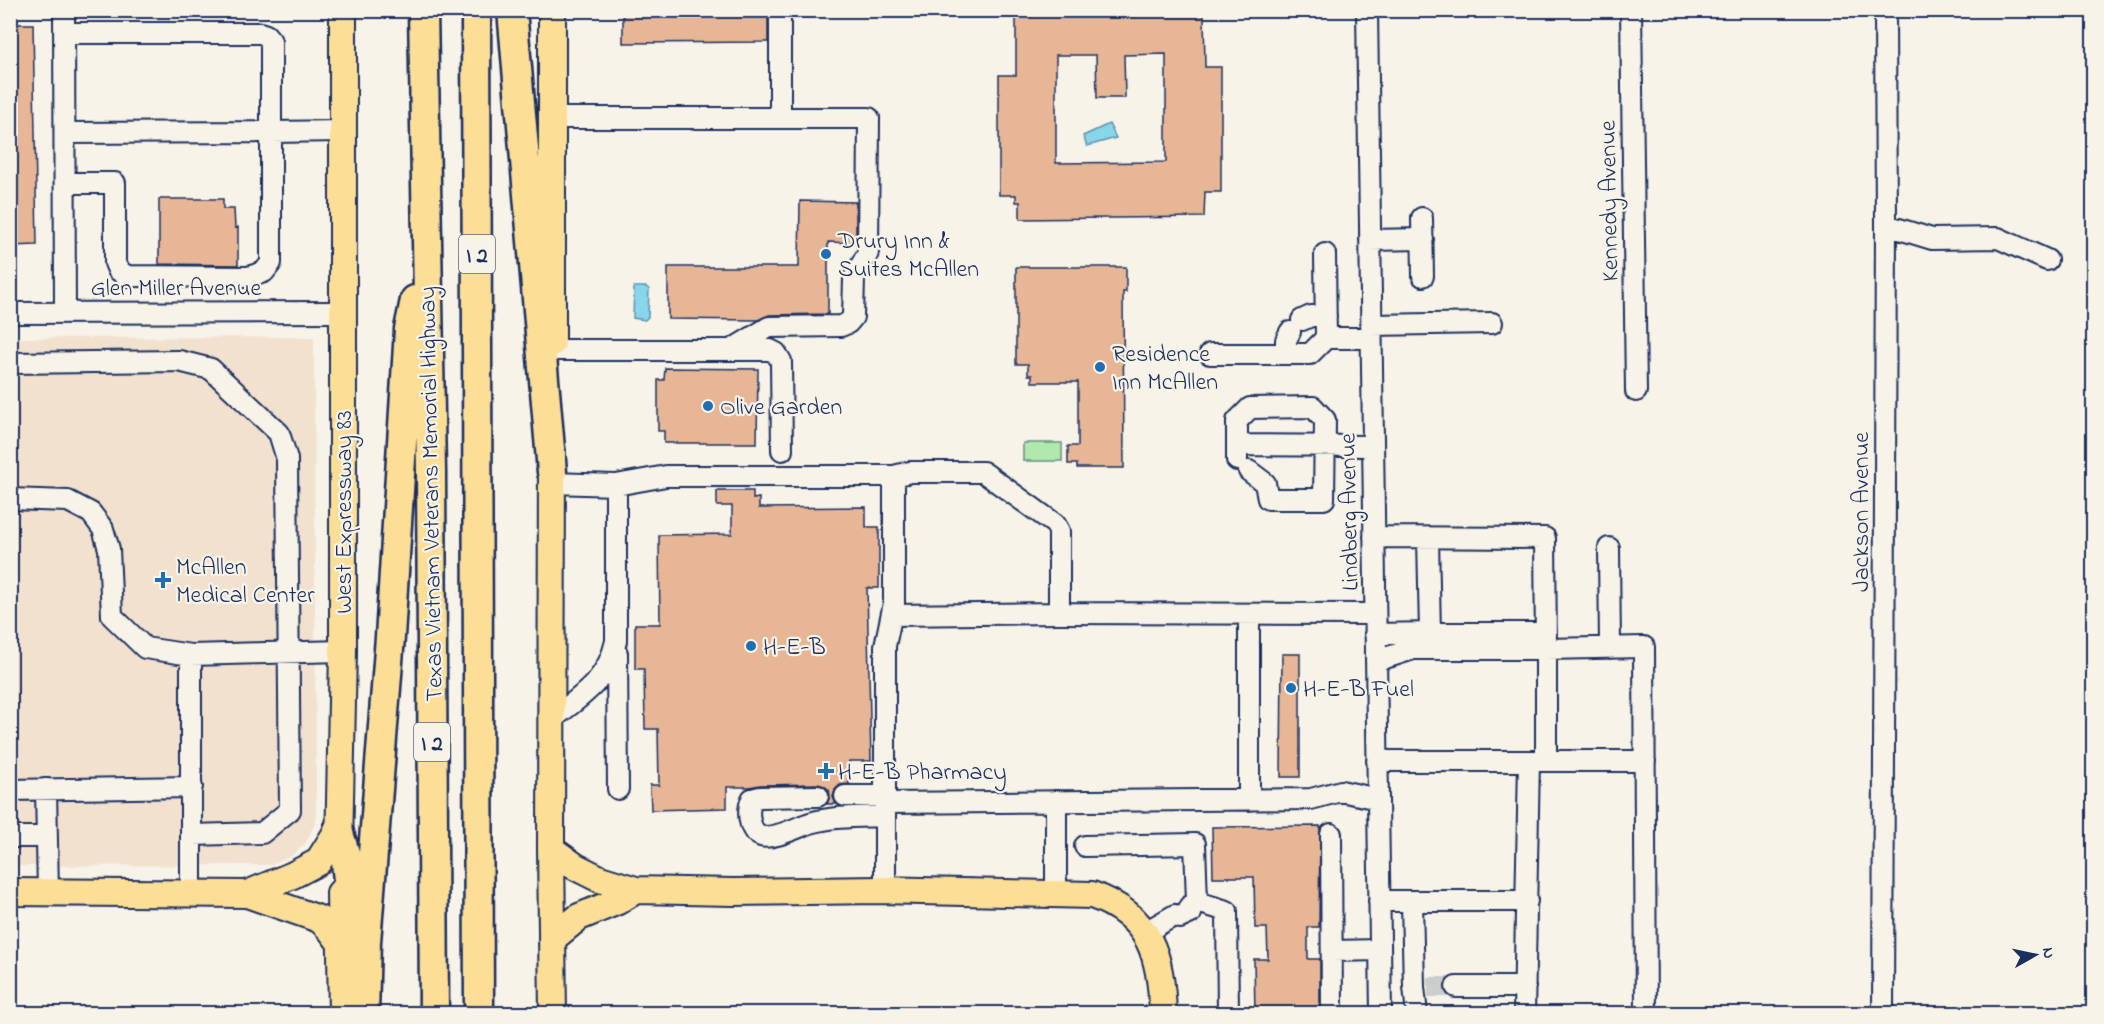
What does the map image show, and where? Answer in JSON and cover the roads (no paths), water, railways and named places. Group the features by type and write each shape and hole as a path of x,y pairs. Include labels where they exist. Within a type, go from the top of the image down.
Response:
{"highway":[{"name":"Texas Vietnam Veterans Memorial Highway","path":"423,10 431,483 434,1014"},
{"name":"Texas Vietnam Veterans Memorial Highway","path":"476,10 480,1014"},
{"path":"512,10 552,478"},
{"path":"354,944 390,637 409,329 427,239"},
{"path":"338,830 345,853 363,1014"}],"main road":[{"name":"West Expressway 83","path":"338,830 344,651 343,10"},
{"path":"552,10 551,849 553,1014"},
{"path":"247,894 318,862 338,830"},
{"path":"551,849 576,867 600,879 636,890 1092,895 1110,901 1125,912 1144,933 1156,954 1160,970 1163,1014"},
{"path":"552,939 579,917 618,901 636,890"},
{"path":"10,892 247,894 319,919 354,944 342,1014"},
{"path":"1068,894 1116,919 1140,943 1147,954 1154,980 1150,1014"}],"street":[{"path":"64,10 65,313"},
{"path":"780,10 780,117"},
{"name":"Lindberg Avenue","path":"1367,10 1381,1014"},
{"name":"Kennedy Avenue","path":"1631,10 1636,391"},
{"name":"Jackson Avenue","path":"1883,1014 1885,10"},
{"path":"64,33 260,33 271,41 271,263 264,272 248,277 127,276 118,270 115,263 116,183 65,183"},
{"path":"552,118 869,118 867,253 865,261 854,278 853,317 841,326 769,327 730,350"},
{"path":"64,133 343,131"},
{"path":"1422,218 1423,276"},
{"path":"1886,225 1932,239 1998,238 2047,260"},
{"path":"1370,240 1423,239"},
{"path":"1325,254 1326,338"},
{"name":"Glen Miller Avenue","path":"10,313 342,312"},
{"path":"1286,354 1287,340 1296,326 1311,316 1326,316"},
{"path":"1210,354 1310,354 1326,338 1492,322"},
{"path":"552,350 770,350 776,353 781,362 782,450"},
{"path":"10,363 179,361 211,369 279,433 286,459 290,810 262,833 192,835"},
{"path":"1312,407 1326,420 1324,499 1268,499 1266,483 1241,459 1237,421 1250,408 1312,407"},
{"path":"1241,459 1325,446 1373,446"},
{"path":"552,478 616,484 666,476 894,476 910,472 983,472 1055,524 1059,531 1059,613"},
{"path":"885,891 885,646 894,603 894,476"},
{"path":"616,484 618,789"},
{"path":"10,498 68,501 91,513 103,529 109,549 112,616 146,648 191,655 344,651"},
{"path":"1374,537 1545,538 1546,641 1527,902 1524,1014"},
{"path":"1428,538 1430,633"},
{"path":"1609,548 1611,648"},
{"path":"1249,614 1249,800"},
{"path":"892,615 1375,614"},
{"path":"1375,634 1430,633 1611,648 1644,647 1646,1014"},
{"path":"551,720 586,692 605,673 613,658 616,641"},
{"path":"1376,661 1413,649 1546,641"},
{"path":"191,655 191,894"},
{"path":"1377,761 1645,760"},
{"path":"10,790 192,787"},
{"path":"46,789 48,893"},
{"path":"818,796 752,799 748,807 755,832 763,837 774,835 885,805 1311,799 1341,791 1378,799"},
{"path":"845,796 885,805"},
{"path":"1056,801 1068,894"},
{"path":"1331,834 1332,1014"},
{"path":"10,837 48,837"},
{"path":"1085,846 1195,844 1187,908"},
{"path":"1379,902 1527,902"},
{"path":"1412,902 1421,987 1417,1014"},
{"path":"1144,933 1187,908 1227,910 1228,1014"},
{"path":"1332,951 1380,950"},
{"path":"1456,987 1525,987"}],"water":[{"path":"1109,124 1116,138 1087,146 1083,136"},
{"path":"634,287 649,289 648,317 645,320 633,318"}],"tunnel":[{"path":"1428,987 1456,987"}],"place":[{"name":"Drury Inn & Suites McAllen","path":"826,254"},
{"name":"Residence Inn McAllen","path":"1100,367"},
{"name":"Olive Garden","path":"708,406"},
{"name":"McAllen Medical Center","path":"163,580"},
{"name":"H-E-B","path":"751,646"},
{"name":"H-E-B Fuel","path":"1291,688"},
{"name":"H-E-B Pharmacy","path":"826,771"}]}
